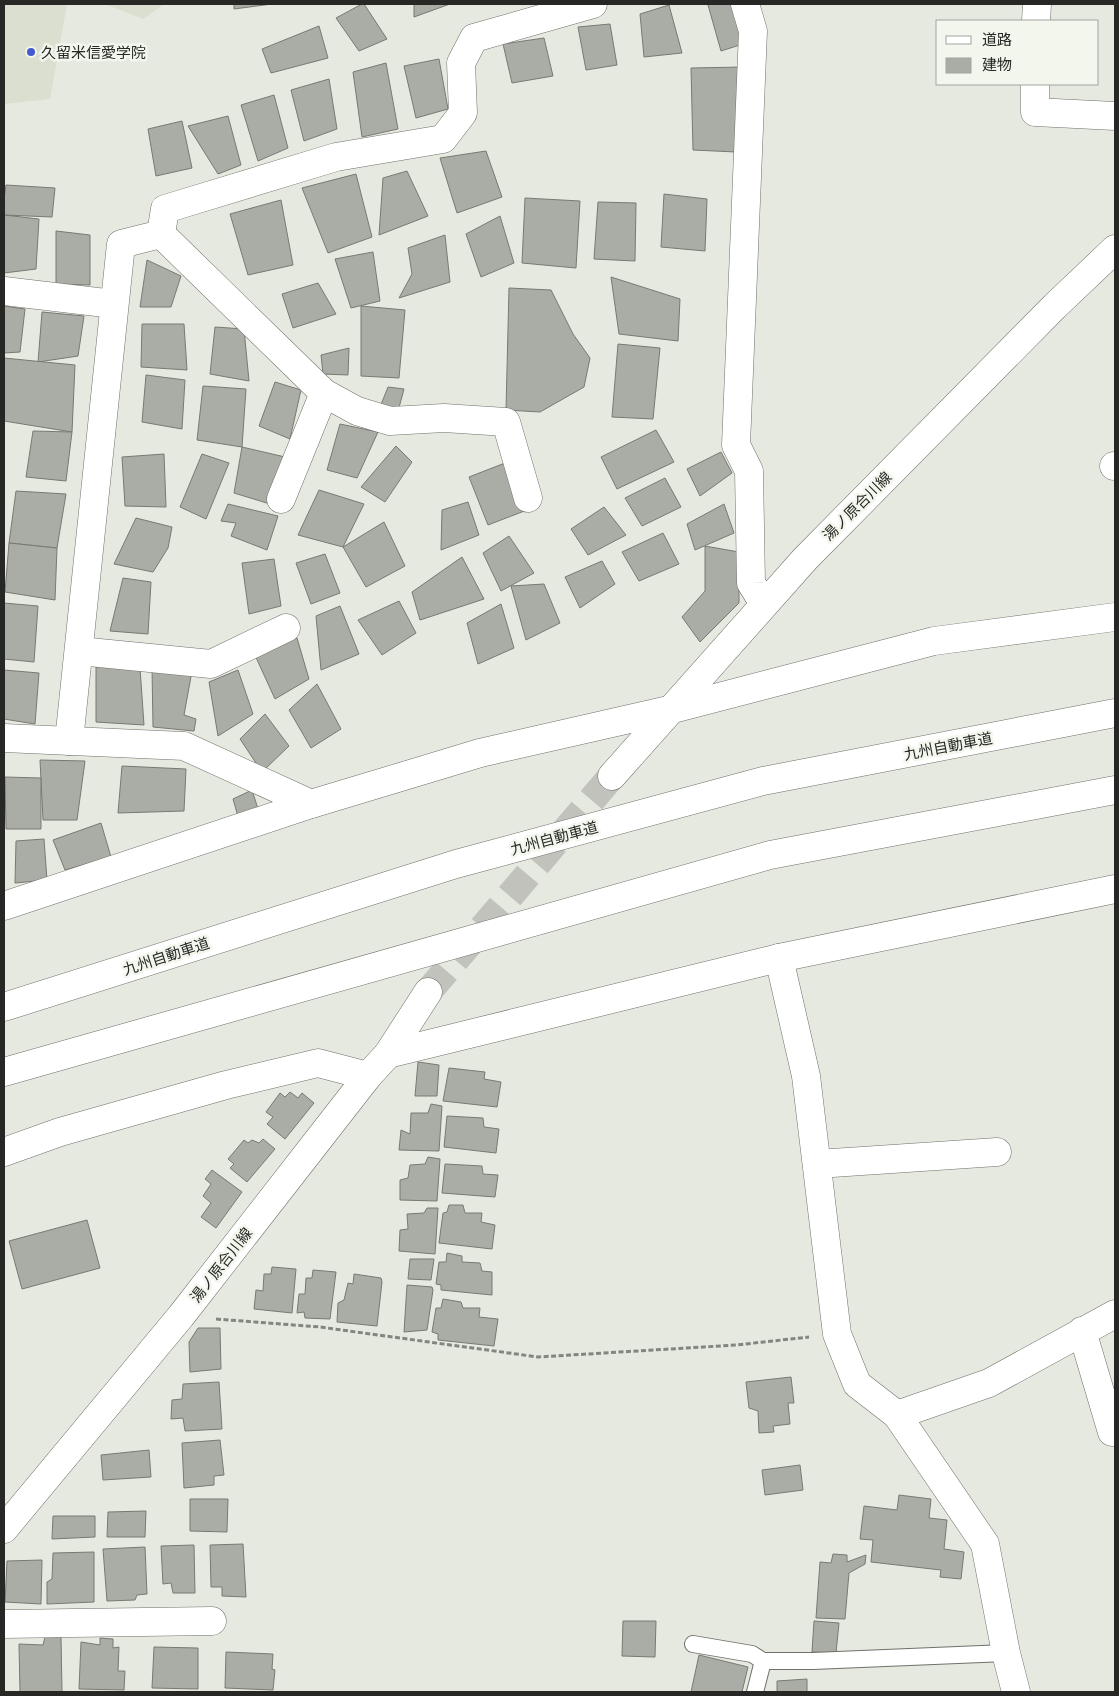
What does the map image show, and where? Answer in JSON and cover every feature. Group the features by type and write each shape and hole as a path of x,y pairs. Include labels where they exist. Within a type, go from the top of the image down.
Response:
{"main road":[{"path":"162,234 165,209 336,157 442,139 463,113 461,63 474,38 592,4"},
{"path":"745,4 753,31 736,445 750,471 751,583 764,604"},
{"path":"1036,20 1037,4"},
{"path":"1035,85 1035,112 1115,116"},
{"path":"69,741 121,244 162,234"},
{"path":"162,234 324,393 357,411 390,421 444,418 506,422 528,498"},
{"name":"湯ノ原合川線","path":"612,776 805,559 1115,249"},
{"path":"4,291 114,304"},
{"path":"281,499 324,393"},
{"path":"4,906 311,804 480,753 669,710 934,641 1115,617"},
{"path":"78,651 211,664 286,628"},
{"name":"九州自動車道","path":"4,1008 456,864 754,784 1115,714"},
{"path":"4,738 184,746 311,804"},
{"path":"4,1072 770,855 1115,790"},
{"path":"388,1054 779,958 1115,889"},
{"path":"779,958 806,1076 837,1334 857,1384 897,1415 985,1544 1006,1653 1016,1692"},
{"name":"湯ノ原合川線","path":"4,1530 181,1316 368,1076 388,1054 428,992"},
{"path":"4,1152 60,1132 226,1085 318,1063 368,1076"},
{"path":"818,1164 997,1152"},
{"path":"897,1415 989,1383 1082,1330 1115,1314"},
{"path":"1082,1330 1112,1432"},
{"path":"4,1624 212,1621"}],"lane":[{"path":"693,1644 752,1654 763,1661 813,1661 1006,1653"},
{"path":"755,1692 763,1661"}],"path":[{"path":"181,1316 320,1327 538,1357 736,1345 837,1334"}],"shaded area":[{"name":"久留米信愛学院","path":"4,4 67,4 50,99 4,104"},
{"name":"久留米信愛学院","path":"105,4 164,4 143,19"}],"building":[{"path":"234,4 272,4 234,9"},
{"path":"364,4 387,39 359,51 336,18"},
{"path":"414,4 450,4 414,17"},
{"path":"732,4 743,44 721,51 708,5"},
{"path":"669,5 682,53 644,57 640,14"},
{"path":"610,24 617,65 586,70 578,27"},
{"path":"319,26 328,58 271,73 262,49"},
{"path":"544,38 553,76 512,83 503,44"},
{"path":"439,59 448,109 416,118 404,66"},
{"path":"386,63 398,129 362,137 353,72"},
{"path":"744,67 736,152 693,150 691,68"},
{"path":"329,79 337,129 304,141 291,90"},
{"path":"274,95 288,148 258,161 241,105"},
{"path":"228,116 241,165 218,174 188,126"},
{"path":"182,121 192,168 156,176 148,129"},
{"path":"486,151 502,197 457,213 440,158"},
{"path":"407,171 428,216 379,235 383,178"},
{"path":"356,174 372,237 328,253 302,188"},
{"path":"6,185 55,188 52,217 4,215"},
{"path":"664,194 707,199 705,251 661,247"},
{"path":"525,198 580,201 576,268 522,263"},
{"path":"281,200 293,265 248,275 230,214"},
{"path":"598,202 636,203 635,261 594,259"},
{"path":"4,215 39,219 36,269 4,273"},
{"path":"500,216 514,263 481,277 466,234"},
{"path":"56,231 90,235 90,285 56,284"},
{"path":"445,235 450,282 399,298 412,274 408,248"},
{"path":"373,252 380,301 351,308 335,259"},
{"path":"147,260 181,276 171,307 140,307"},
{"path":"611,277 680,299 678,341 619,334"},
{"path":"318,283 336,314 293,328 282,294"},
{"path":"509,288 551,290 573,334 590,358 584,387 540,412 506,410"},
{"path":"4,306 25,309 20,352 4,353"},
{"path":"361,306 405,310 399,378 361,376"},
{"path":"42,312 84,316 78,356 38,362"},
{"path":"142,324 184,324 187,370 141,367"},
{"path":"215,327 244,329 249,381 210,374"},
{"path":"618,344 660,348 653,419 612,417"},
{"path":"349,348 348,375 323,374 321,355"},
{"path":"4,358 75,365 72,432 4,421"},
{"path":"146,375 185,380 182,429 142,422"},
{"path":"275,382 301,390 290,439 259,426"},
{"path":"203,386 246,389 242,447 197,440"},
{"path":"388,387 404,389 397,415 378,412"},
{"path":"340,424 378,432 357,478 327,470"},
{"path":"656,430 674,462 617,489 601,457"},
{"path":"33,431 72,432 66,481 26,477"},
{"path":"396,446 412,462 385,502 361,487"},
{"path":"242,447 285,457 270,504 234,493"},
{"path":"721,452 732,473 700,496 687,469"},
{"path":"164,454 166,507 125,506 122,457"},
{"path":"202,454 229,463 206,519 180,507"},
{"path":"505,463 527,510 488,525 469,477"},
{"path":"665,478 681,507 642,526 625,498"},
{"path":"319,490 364,504 343,547 298,535"},
{"path":"16,491 66,494 57,548 9,543"},
{"path":"468,502 479,535 441,550 442,510"},
{"path":"228,504 278,516 267,550 231,536 236,523 221,521"},
{"path":"724,504 734,533 695,550 687,524"},
{"path":"604,507 626,535 588,555 571,529"},
{"path":"136,518 172,527 168,548 153,572 114,564"},
{"path":"384,522 405,566 366,587 343,547"},
{"path":"663,533 679,564 639,581 622,552"},
{"path":"509,536 534,573 501,591 483,553"},
{"path":"9,543 57,548 55,600 5,592"},
{"path":"705,546 739,552 739,603 700,642 682,617 705,591"},
{"path":"325,554 340,593 311,604 296,563"},
{"path":"462,557 484,599 420,620 412,592"},
{"path":"274,559 281,606 249,614 242,563"},
{"path":"602,561 615,584 580,608 565,577"},
{"path":"123,578 151,582 148,634 110,631"},
{"path":"544,584 560,623 526,640 511,586"},
{"path":"399,601 416,633 382,655 358,620"},
{"path":"4,603 38,606 34,662 4,659"},
{"path":"501,604 514,648 478,664 467,623"},
{"path":"340,606 359,654 321,670 316,616"},
{"path":"297,638 309,679 275,699 254,653"},
{"path":"96,666 140,668 144,725 96,722"},
{"path":"152,668 192,671 184,715 196,719 194,731 153,727"},
{"path":"4,670 39,673 35,724 4,719"},
{"path":"238,670 253,714 218,736 209,682"},
{"path":"317,684 341,729 311,748 289,710"},
{"path":"265,714 289,746 262,772 240,739"},
{"path":"40,760 85,761 77,820 43,820"},
{"path":"122,766 186,769 184,811 118,813"},
{"path":"5,777 41,778 41,829 6,829"},
{"path":"252,790 259,812 241,827 233,799"},
{"path":"101,823 111,857 65,870 53,840"},
{"path":"44,839 47,880 15,883 16,841"},
{"path":"418,1062 439,1065 437,1096 415,1096"},
{"path":"449,1068 485,1072 484,1079 501,1082 497,1107 443,1101"},
{"path":"290,1092 298,1098 302,1093 314,1103 285,1139 267,1124 273,1117 266,1112 280,1093 285,1097"},
{"path":"431,1104 442,1106 439,1151 399,1150 401,1130 410,1134 411,1113 428,1113"},
{"path":"447,1116 483,1118 484,1127 499,1129 496,1153 444,1147"},
{"path":"263,1139 275,1149 247,1182 230,1168 234,1164 228,1159 244,1140 248,1143 252,1140 259,1143"},
{"path":"428,1157 440,1159 437,1201 400,1200 400,1180 408,1178 410,1165 425,1164"},
{"path":"445,1164 482,1166 483,1174 498,1175 495,1197 442,1193"},
{"path":"212,1170 242,1192 216,1228 201,1217 211,1203 203,1196 211,1184 205,1179"},
{"path":"449,1205 463,1205 465,1213 482,1213 481,1222 495,1225 492,1249 439,1243 443,1213 447,1212"},
{"path":"427,1208 438,1208 435,1254 399,1251 400,1230 408,1229 407,1214 424,1213"},
{"path":"87,1220 100,1268 22,1289 9,1241"},
{"path":"447,1253 462,1256 462,1262 480,1263 482,1271 492,1272 492,1295 441,1290 441,1285 436,1284 439,1262 446,1262"},
{"path":"410,1259 434,1259 431,1280 408,1279"},
{"path":"272,1267 296,1269 292,1313 254,1309 256,1290 263,1291 264,1274 271,1274"},
{"path":"313,1270 336,1272 330,1319 305,1318 304,1312 297,1313 299,1294 305,1294 306,1278 312,1278"},
{"path":"354,1274 381,1278 377,1326 337,1322 338,1303 344,1300 348,1283 353,1284"},
{"path":"407,1285 432,1287 427,1330 404,1332"},
{"path":"443,1299 461,1302 463,1308 480,1308 479,1317 498,1319 494,1346 438,1340 438,1334 432,1332 436,1308 441,1308"},
{"path":"198,1328 220,1328 221,1369 190,1372 189,1342"},
{"path":"791,1377 794,1403 788,1403 790,1424 773,1426 774,1432 759,1433 758,1411 749,1408 746,1382"},
{"path":"219,1382 222,1429 185,1431 183,1418 171,1419 172,1400 182,1399 183,1384"},
{"path":"220,1440 224,1475 214,1476 214,1485 184,1488 182,1443"},
{"path":"149,1450 151,1477 103,1480 101,1455"},
{"path":"800,1465 803,1490 765,1495 762,1470"},
{"path":"899,1495 931,1499 929,1518 947,1520 944,1549 964,1552 961,1579 940,1577 941,1570 871,1562 873,1540 860,1539 864,1506 897,1510"},
{"path":"190,1499 228,1499 227,1532 190,1531"},
{"path":"146,1511 145,1537 107,1537 108,1512"},
{"path":"53,1516 95,1516 95,1537 52,1539"},
{"path":"243,1544 246,1597 222,1596 222,1587 211,1587 210,1545"},
{"path":"194,1545 195,1593 173,1593 171,1583 163,1584 161,1546"},
{"path":"145,1547 147,1594 137,1595 135,1600 107,1601 103,1549"},
{"path":"94,1552 94,1602 47,1604 47,1582 52,1579 53,1553"},
{"path":"833,1554 847,1555 847,1562 866,1555 865,1564 849,1573 845,1619 816,1618 820,1562 831,1563"},
{"path":"42,1560 41,1604 5,1602 7,1561"},
{"path":"623,1621 656,1621 655,1657 622,1656"},
{"path":"814,1621 839,1623 836,1653 812,1652"},
{"path":"45,1637 61,1637 62,1692 20,1692 19,1644 43,1645"},
{"path":"100,1638 113,1639 113,1648 119,1647 118,1671 125,1671 124,1690 79,1689 81,1642 100,1645"},
{"path":"154,1647 198,1648 198,1689 152,1688"},
{"path":"226,1652 273,1654 272,1669 275,1670 273,1690 225,1688"},
{"path":"699,1655 748,1667 742,1692 691,1692"},
{"path":"807,1679 807,1692 777,1692 777,1681"}],"tunnel":[{"path":"428,992 612,776"}],"place":[{"name":"久留米信愛学院","path":"31,52"}]}
